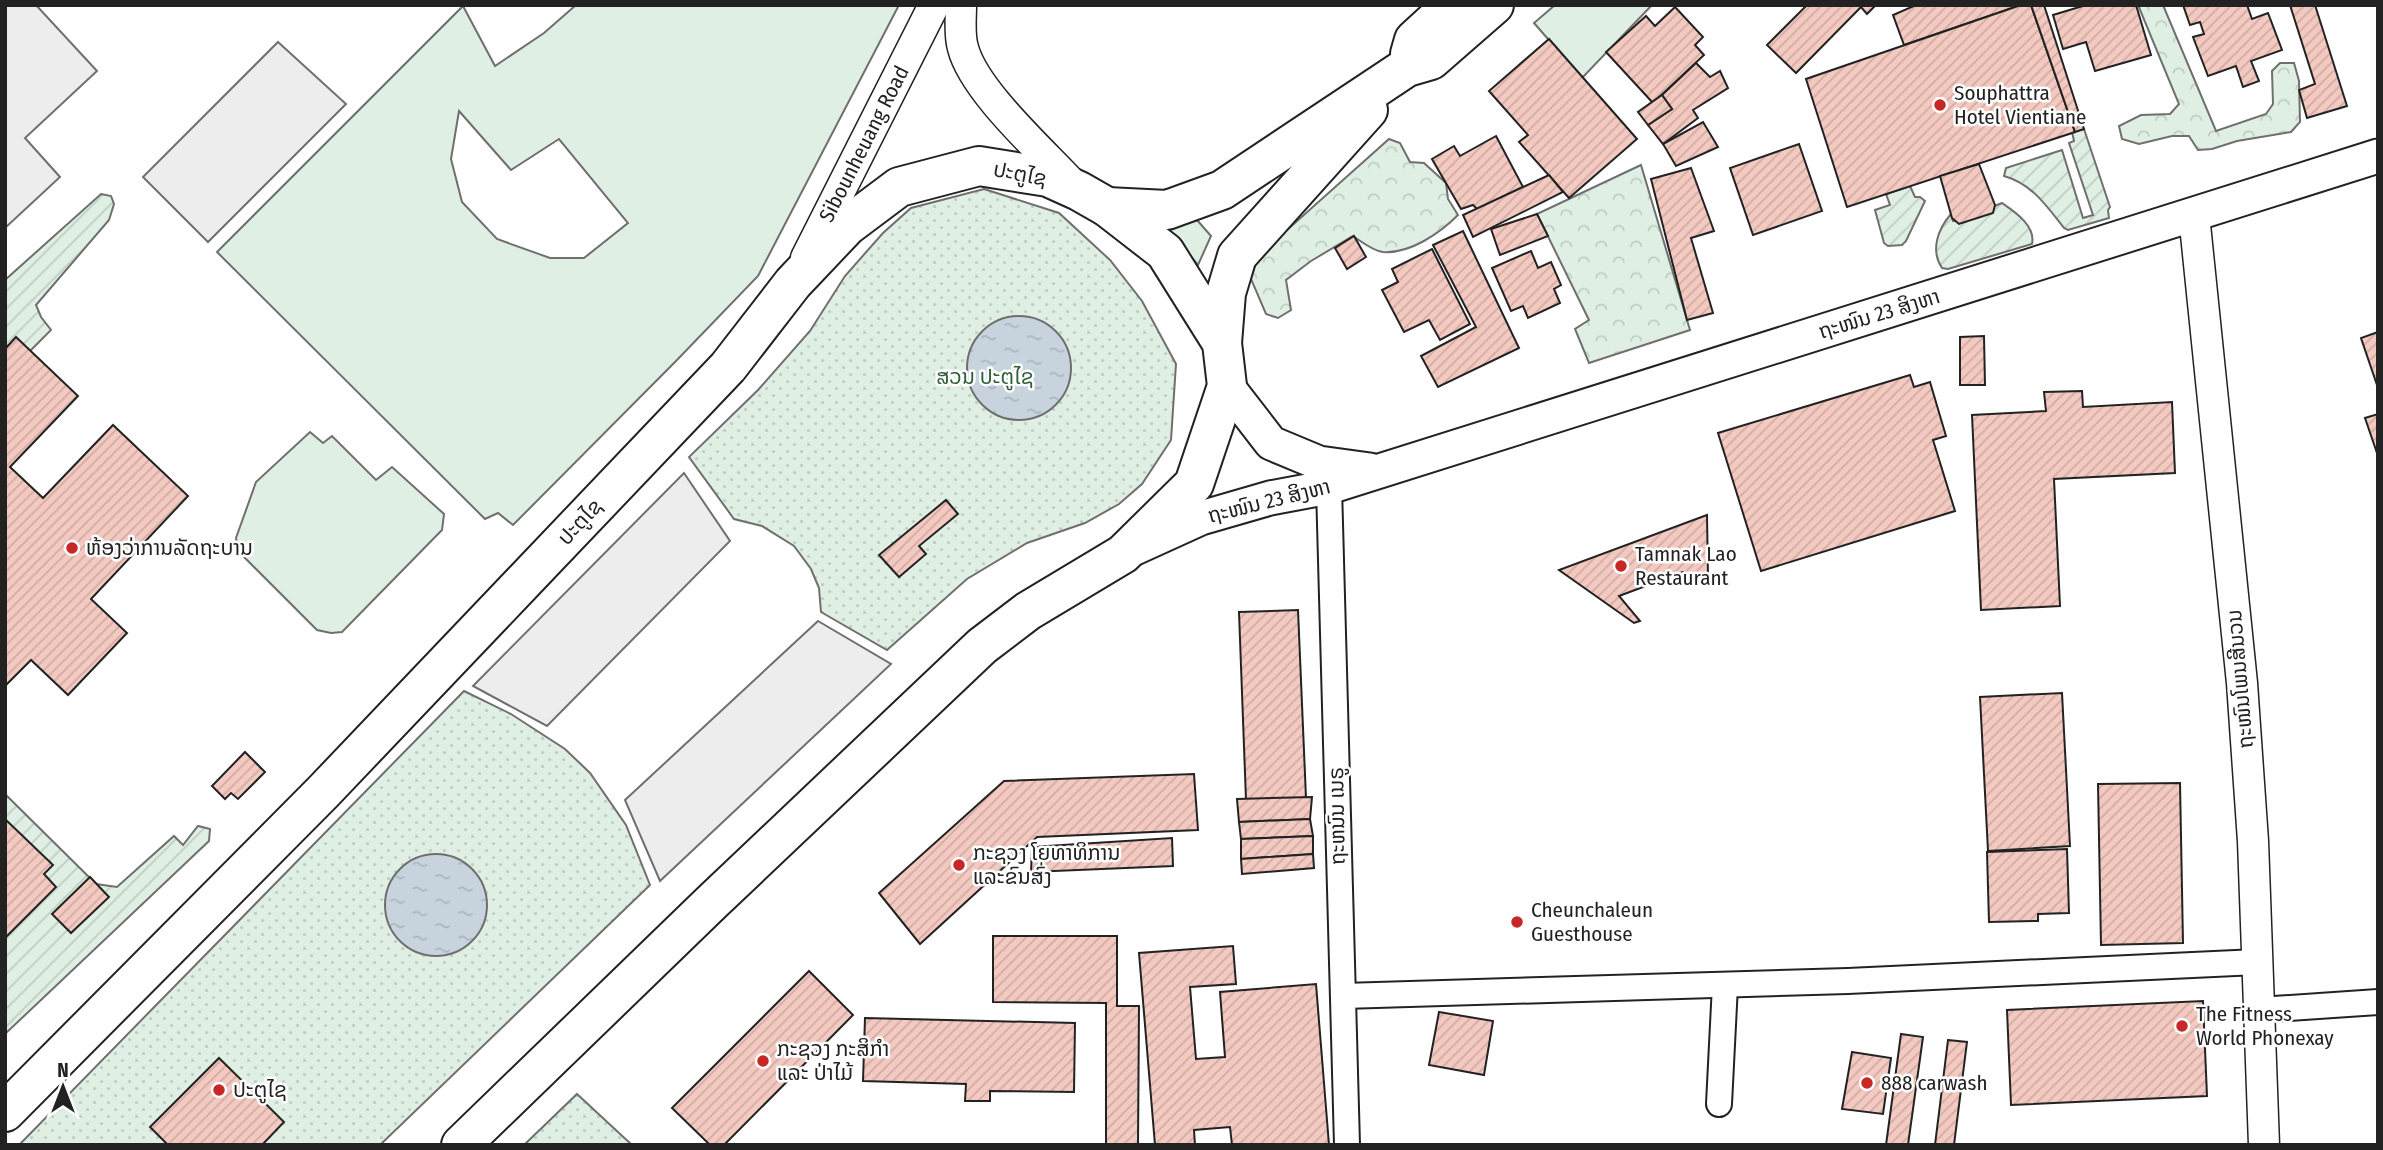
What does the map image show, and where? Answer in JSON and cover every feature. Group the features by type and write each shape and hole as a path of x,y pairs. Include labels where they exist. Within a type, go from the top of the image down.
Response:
{"highway":[{"path":"1222,343 1226,293 1237,256 1407,67 1414,40 1452,5"},
{"path":"1093,199 1167,210 1222,190 1407,67 1431,60 1494,5"},
{"name":"ປະຕູໄຊ","path":"5,1112 323,792 526,579 727,367 793,283 846,226 899,187 979,166 1048,177 1093,199 1165,252 1222,343 1227,386 1194,484 1123,554 1028,611 982,646 461,1145"}],"main road":[{"name":"ຖະໜົນ 23 ສິງຫາ","path":"1123,554 1201,518 1270,498 1329,487 2378,156"},
{"name":"ຖະໜົນ 23 ສິງຫາ","path":"1227,386 1271,443 1319,464 1379,471"}],"street":[{"name":"Sibounheuang Road","path":"793,283 934,5"},
{"path":"961,5 963,48 975,74 990,96 1093,199"},
{"name":"ຖະໜົນໂພນສີນວນ","path":"2194,215 2242,683 2253,841 2264,1145"},
{"name":"ຖະຫນົນ ເນຣູ","path":"1329,487 1347,1145"},
{"path":"1343,996 1936,978 2257,962"},
{"path":"1719,1104 1725,985"},
{"path":"2259,1010 2378,1002"}],"green space":[{"path":"576,5 899,5 758,276 513,525 498,513 485,519 217,252 463,6 495,66 544,33","holes":["459,111 511,170 559,139 628,223 584,258 550,258 497,239 462,202 451,159"]},
{"path":"1555,5 1652,5 1582,78 1534,23"},
{"path":"2138,5 2163,5 2216,131 2266,114 2273,104 2272,71 2280,63 2294,63 2299,81 2300,122 2291,132 2237,141 2212,149 2198,150 2189,136 2172,136 2139,144 2122,139 2119,126 2141,115 2170,114 2179,104"},
{"path":"2084,129 2110,207 2109,218 2068,230 2031,190 2004,176 2006,168 2062,150 2083,218 2093,215 2069,143 2074,141 2072,132"},
{"path":"1389,139 1400,143 1410,162 1424,163 1446,183 1448,199 1458,215 1424,241 1404,250 1375,250 1353,236 1311,261 1286,280 1291,310 1278,318 1266,314 1251,279 1258,256"},
{"path":"1641,165 1690,330 1589,363 1575,329 1589,320 1537,214"},
{"path":"1910,186 1915,197 1925,201 1906,241 1902,245 1888,246 1884,243 1875,210 1890,205 1886,194"},
{"name":"ສວນ ປະຕູໄຊ","path":"984,189 1059,213 1110,260 1142,301 1176,364 1171,440 1142,484 1119,504 1085,523 1027,543 967,579 887,650 821,612 819,588 811,569 794,546 762,526 734,519 689,457 758,390 810,331 845,276 883,233 911,208"},
{"path":"101,194 111,196 114,204 109,220 36,305 51,330 30,351 16,338 5,349 5,280"},
{"path":"2002,203 2028,225 2032,244 1948,269 1942,268 1938,261 1937,240 1942,226 1951,214 1953,221 1958,221"},
{"path":"1197,220 1211,236 1198,265 1167,228"},
{"path":"310,432 323,443 332,436 376,480 392,467 444,514 442,530 342,632 317,630 238,551 236,538 256,482"},
{"path":"464,691 511,714 565,749 590,773 626,825 650,885 380,1145 19,1145"},
{"path":"5,794 96,884 117,887 174,836 183,845 198,826 210,829 209,841 5,1034"},
{"path":"577,1094 632,1145 524,1145"}],"shaded area":[{"path":"5,5 36,5 97,71 25,138 60,177 5,228"},
{"path":"278,42 346,104 208,242 143,177"},
{"path":"684,473 730,541 547,726 473,686"},
{"path":"818,621 891,664 660,881 625,800"}],"water":[{"path":"1019,316 1039,320 1056,331 1067,348 1071,368 1067,388 1056,405 1039,416 1019,420 999,416 982,405 971,388 967,368 971,348 982,331 999,320"},
{"path":"436,854 455,858 472,869 483,886 487,905 483,924 472,941 455,952 436,956 417,952 400,941 389,924 385,905 389,886 400,869 417,858"}],"building":[{"path":"1807,5 1876,5 1867,14 1861,7 1796,73 1767,45"},
{"path":"1916,5 2021,5 1904,45 1893,15"},
{"name":"Souphattra Hotel Vientiane","path":"2021,5 2031,5 2075,132 1847,207 1806,79"},
{"path":"2031,5 2044,5 2084,129 2075,132"},
{"path":"2086,5 2136,5 2151,55 2095,71 2086,42 2063,49 2053,15"},
{"path":"2183,5 2247,5 2252,19 2268,13 2282,50 2251,61 2259,81 2243,87 2236,66 2208,76 2193,37 2204,34 2200,22 2190,25"},
{"path":"2290,5 2315,5 2347,106 2307,118 2299,90 2315,84"},
{"path":"1675,7 1703,37 1695,45 1704,55 1653,103 1606,52 1646,16 1655,26"},
{"path":"1549,39 1637,139 1569,198 1519,142 1528,135 1489,91"},
{"path":"1696,63 1710,77 1720,71 1728,88 1693,110 1698,118 1663,144 1648,125 1672,109 1662,95"},
{"path":"1662,95 1672,109 1648,125 1638,112"},
{"path":"1703,122 1718,147 1676,166 1663,144"},
{"path":"1496,136 1523,187 1477,209 1473,205 1461,209 1432,159 1454,146 1460,156"},
{"path":"1799,144 1822,211 1753,235 1730,168"},
{"path":"1979,164 1995,205 1993,213 1959,224 1952,218 1940,176"},
{"path":"1691,168 1714,231 1691,238 1713,313 1687,320 1651,179"},
{"path":"1549,175 1563,192 1473,237 1463,215"},
{"path":"1537,214 1548,236 1500,255 1491,229"},
{"path":"1463,231 1519,348 1438,387 1421,356 1476,327 1433,245"},
{"path":"1354,236 1366,257 1347,269 1335,248"},
{"path":"1432,249 1470,324 1440,340 1429,320 1404,332 1382,290 1398,282 1392,269"},
{"path":"1531,251 1538,268 1551,262 1561,285 1554,289 1560,303 1528,318 1523,306 1511,311 1492,268"},
{"path":"2378,332 2378,388 2361,338"},
{"path":"1984,336 1985,385 1960,385 1960,337"},
{"name":"ຫ້ອງວ່າການລັດຖະບານ","path":"16,337 78,396 10,467 43,498 113,425 188,496 91,599 127,633 68,695 31,660 5,686 5,349"},
{"path":"1910,375 1914,387 1930,382 1946,436 1933,440 1955,511 1761,571 1718,433"},
{"path":"2082,391 2083,407 2172,402 2175,473 2054,479 2060,606 1981,610 1972,415 2046,411 2044,392"},
{"path":"2378,414 2378,456 2365,418"},
{"path":"946,500 958,514 919,546 926,554 899,577 879,555"},
{"path":"1707,515 1708,576 1694,584 1683,572 1619,596 1640,621 1634,623 1559,570"},
{"path":"1298,610 1306,798 1246,800 1239,612"},
{"path":"2062,693 2070,846 1988,851 1980,697"},
{"path":"245,752 265,772 238,799 231,793 225,799 212,786"},
{"name":"ກະຊວງ ໂຍທາທິການ ແລະຂົນສົ່ງ","path":"1194,774 1198,830 1037,837 920,944 879,893 1004,781"},
{"path":"2180,783 2183,943 2101,945 2098,784"},
{"path":"1312,797 1310,819 1239,822 1237,799"},
{"path":"5,819 53,865 44,874 56,887 5,938"},
{"path":"1310,819 1313,836 1241,839 1239,822"},
{"path":"1313,836 1313,854 1241,859 1241,839"},
{"path":"1172,838 1173,866 1031,872 1032,847"},
{"path":"2067,849 2069,913 2038,914 2038,921 1989,922 1987,852"},
{"path":"1313,854 1314,868 1242,874 1241,859"},
{"path":"90,877 109,897 71,933 52,914"},
{"path":"993,936 1117,936 1117,1006 1139,1006 1138,1145 1106,1145 1106,1003 993,1002"},
{"path":"1233,946 1236,984 1190,987 1196,1059 1225,1057 1220,992 1316,984 1329,1145 1232,1145 1230,1127 1194,1130 1195,1145 1155,1145 1139,953"},
{"name":"ກະຊວງ ກະສິກຳ ແລະ ປ່າໄມ້","path":"809,971 853,1015 724,1145 710,1145 672,1108"},
{"path":"2203,1001 2207,1096 2011,1105 2007,1010"},
{"path":"1439,1012 1493,1021 1484,1075 1429,1065"},
{"path":"865,1018 1075,1023 1074,1092 990,1091 990,1101 965,1101 966,1084 863,1081"},
{"path":"1901,1034 1923,1037 1908,1145 1886,1145"},
{"path":"1948,1040 1967,1042 1954,1145 1935,1145"},
{"name":"888 carwash","path":"1852,1052 1891,1058 1883,1114 1842,1109"},
{"name":"ປະຕູໄຊ","path":"219,1058 284,1122 262,1145 168,1145 150,1127"}],"place":[{"name":"Souphattra Hotel Vientiane","path":"1940,105"},
{"name":"ຫ້ອງວ່າການລັດຖະບານ","path":"72,548"},
{"name":"Tamnak Lao Restaurant","path":"1621,566"},
{"name":"ກະຊວງ ໂຍທາທິການ ແລະຂົນສົ່ງ","path":"959,865"},
{"name":"Cheunchaleun Guesthouse","path":"1517,922"},
{"name":"The Fitness World Phonexay","path":"2182,1026"},
{"name":"ກະຊວງ ກະສິກຳ ແລະ ປ່າໄມ້","path":"763,1061"},
{"name":"888 carwash","path":"1867,1083"},
{"name":"ປະຕູໄຊ","path":"219,1090"}]}
